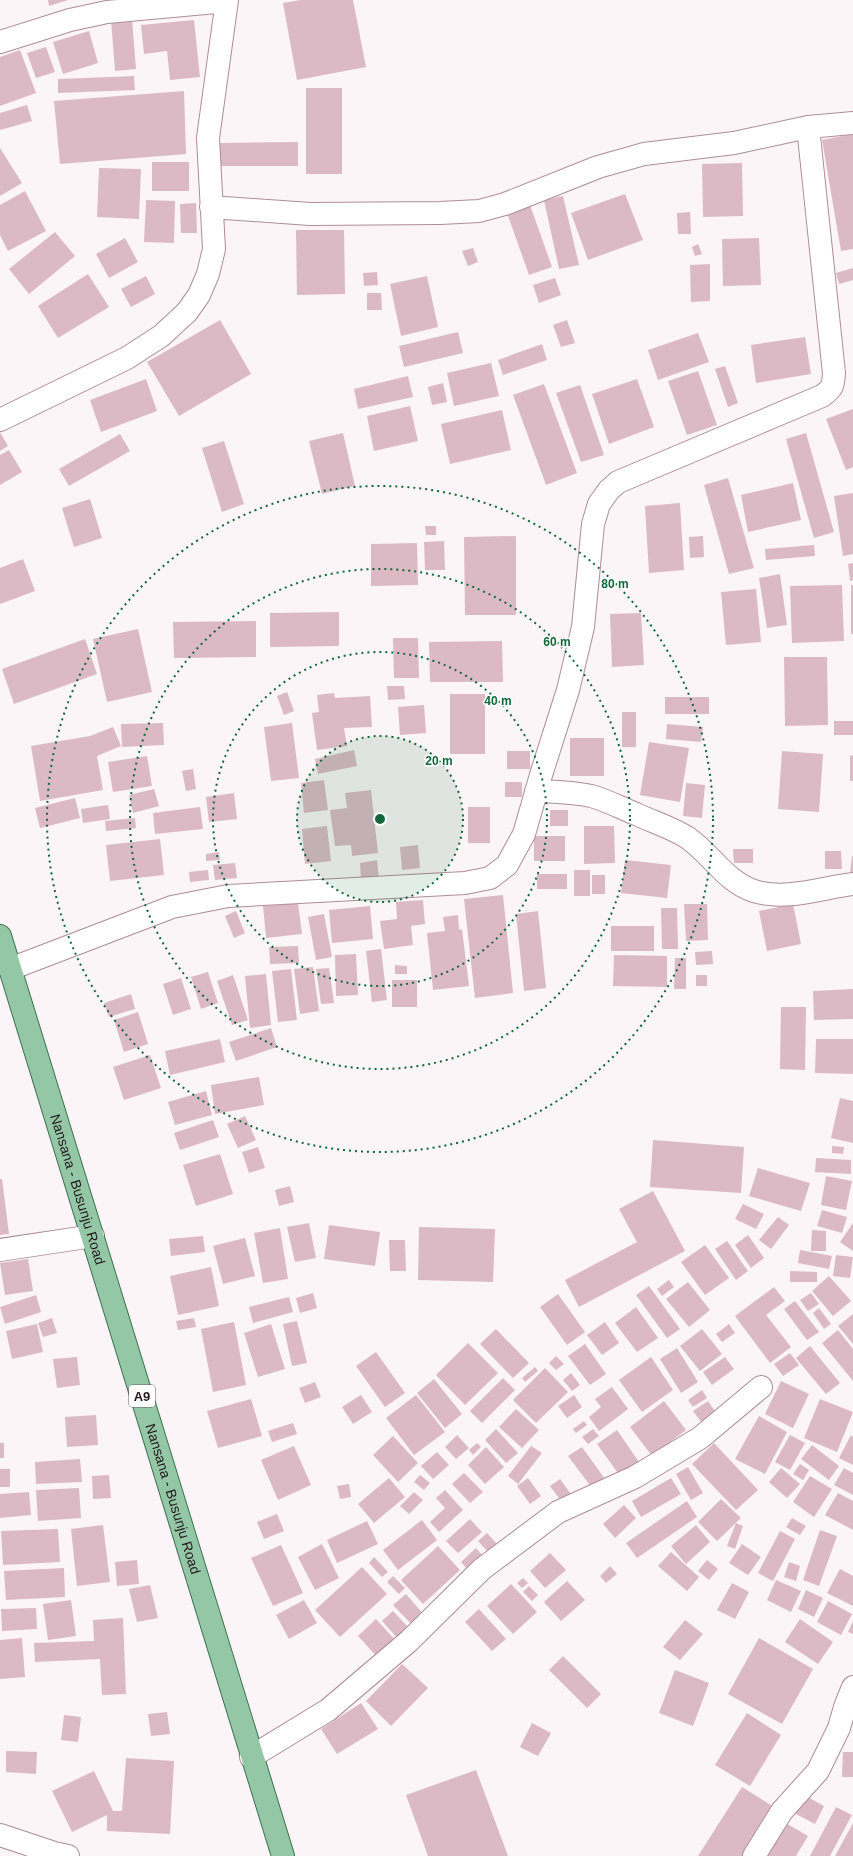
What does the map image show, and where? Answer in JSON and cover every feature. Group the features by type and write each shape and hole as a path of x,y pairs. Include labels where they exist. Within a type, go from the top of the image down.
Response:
{"main road":[{"name":"Nansana - Busunju Road","path":"0,936 283,1856"}],"street":[{"path":"0,42 70,20 107,12 227,0 208,138 214,248 208,274 199,295 186,312 161,336 127,358 0,420"},
{"path":"211,207 310,214 440,214 479,211 505,204 598,167 644,154 734,143 808,127 853,123"},
{"path":"10,969 179,905 228,896 465,883 490,878 507,865 524,834 570,683 583,627 594,524 599,504 609,490 618,482 630,476 822,396 831,390 834,372 808,127"},
{"path":"536,791 592,796 672,830 694,843 730,879 755,892 777,894 803,893 853,884"},
{"path":"0,1250 93,1236"},
{"path":"252,1757 328,1710 409,1641 482,1569 558,1512 635,1477 700,1438 762,1387"},
{"path":"754,1856 782,1811 818,1771 839,1728 844,1707 853,1687"},
{"path":"0,1835 54,1853 68,1856"}],"building":[{"path":"48,0 68,0 49,6"},
{"path":"301,0 353,0 366,67 297,80 283,3"},
{"path":"132,19 136,69 115,71 111,20"},
{"path":"194,20 200,77 170,80 167,51 144,54 141,25"},
{"path":"89,31 98,63 63,74 53,42"},
{"path":"46,47 55,72 36,78 27,53"},
{"path":"20,50 36,93 0,106 0,57"},
{"path":"134,76 135,90 58,93 58,79"},
{"path":"306,88 342,88 342,174 306,174"},
{"path":"184,91 186,154 60,164 54,101"},
{"path":"27,105 32,121 0,130 0,113"},
{"path":"853,134 853,249 841,251 822,140"},
{"path":"298,142 298,166 220,166 219,143"},
{"path":"0,148 22,183 0,196"},
{"path":"152,162 189,162 189,191 152,191"},
{"path":"742,163 743,216 703,217 702,164"},
{"path":"99,168 141,169 139,219 97,217"},
{"path":"25,191 46,231 8,251 0,235 0,205"},
{"path":"625,194 643,240 588,260 571,213"},
{"path":"563,196 579,265 559,269 544,200"},
{"path":"146,200 175,201 174,243 144,242"},
{"path":"196,203 197,233 181,233 180,204"},
{"path":"530,205 552,267 529,275 507,213"},
{"path":"690,212 691,234 678,234 677,213"},
{"path":"296,230 344,230 345,294 297,295"},
{"path":"55,232 75,256 29,294 9,269"},
{"path":"125,238 138,262 109,278 96,254"},
{"path":"759,238 761,285 723,286 722,239"},
{"path":"698,244 702,254 695,256 692,247"},
{"path":"473,248 478,262 468,266 462,251"},
{"path":"710,264 710,301 691,302 690,265"},
{"path":"853,268 853,280 839,284 836,273"},
{"path":"377,272 378,285 364,286 363,273"},
{"path":"88,274 109,307 58,338 38,306"},
{"path":"146,276 155,294 131,307 121,289"},
{"path":"427,276 438,327 401,336 390,284"},
{"path":"555,278 561,295 539,303 533,285"},
{"path":"367,293 381,293 382,310 367,310"},
{"path":"220,320 251,374 179,416 147,362"},
{"path":"567,320 575,343 561,347 553,325"},
{"path":"458,332 463,353 404,367 399,346"},
{"path":"698,333 709,362 658,380 648,350"},
{"path":"805,337 811,374 756,383 751,345"},
{"path":"542,344 547,360 503,375 498,360"},
{"path":"491,363 499,396 454,406 447,373"},
{"path":"725,366 738,403 728,407 715,369"},
{"path":"698,371 717,425 687,435 668,381"},
{"path":"408,376 413,397 358,409 354,389"},
{"path":"146,379 157,411 101,432 90,400"},
{"path":"637,379 654,427 609,444 592,394"},
{"path":"443,383 447,402 432,405 428,387"},
{"path":"544,384 577,473 546,485 513,395"},
{"path":"580,385 604,455 581,462 556,393"},
{"path":"410,406 418,441 374,451 367,416"},
{"path":"853,409 853,467 846,470 826,419"},
{"path":"502,410 511,450 450,464 441,424"},
{"path":"0,432 8,446 0,451"},
{"path":"343,433 355,486 322,494 309,441"},
{"path":"806,433 834,532 814,538 786,439"},
{"path":"120,434 130,451 69,486 59,469"},
{"path":"224,441 244,504 222,512 202,448"},
{"path":"9,450 22,472 0,485 0,455"},
{"path":"728,478 754,568 729,574 704,485"},
{"path":"793,483 801,520 748,532 741,495"},
{"path":"853,493 853,554 843,556 834,496"},
{"path":"90,499 102,538 74,547 62,508"},
{"path":"680,503 684,570 649,573 645,506"},
{"path":"425,526 436,526 436,535 426,535"},
{"path":"516,536 516,615 465,615 464,537"},
{"path":"703,536 704,557 690,558 689,537"},
{"path":"444,541 445,570 425,570 424,542"},
{"path":"417,543 418,585 371,586 371,544"},
{"path":"814,545 815,556 766,560 765,549"},
{"path":"23,559 35,591 0,604 0,568"},
{"path":"853,563 853,580 850,581 848,564"},
{"path":"780,574 787,625 767,628 759,578"},
{"path":"842,585 844,641 792,643 790,586"},
{"path":"851,585 853,585 853,634 851,634"},
{"path":"756,589 761,642 726,645 721,592"},
{"path":"339,612 339,646 270,647 270,613"},
{"path":"641,613 644,665 612,667 610,614"},
{"path":"256,621 256,657 174,658 173,622"},
{"path":"138,629 152,692 107,702 93,639"},
{"path":"393,638 418,638 419,678 394,678"},
{"path":"85,639 97,674 14,704 2,669"},
{"path":"502,641 503,682 430,682 429,642"},
{"path":"784,657 827,657 828,725 785,726"},
{"path":"387,686 404,686 405,699 388,700"},
{"path":"287,692 294,711 284,715 277,696"},
{"path":"334,693 335,698 370,696 372,727 344,728 347,746 317,750 312,713 319,712 317,695"},
{"path":"450,694 485,694 485,754 450,754"},
{"path":"665,697 709,697 709,714 665,714"},
{"path":"424,705 426,733 400,735 398,707"},
{"path":"622,712 636,712 636,747 622,747"},
{"path":"834,721 853,721 853,735 834,735"},
{"path":"163,723 164,745 122,747 121,724"},
{"path":"292,723 299,778 271,781 264,727"},
{"path":"667,724 703,727 701,742 666,739"},
{"path":"113,727 121,746 97,756 103,790 40,801 31,746 90,736"},
{"path":"570,738 604,738 604,776 570,776"},
{"path":"649,742 689,748 680,802 640,795"},
{"path":"354,750 357,766 318,774 315,759"},
{"path":"507,751 530,751 530,769 507,769"},
{"path":"782,751 823,754 819,812 778,809"},
{"path":"853,755 853,781 850,781 850,756"},
{"path":"147,756 152,786 113,792 108,762"},
{"path":"193,769 196,789 186,791 182,771"},
{"path":"324,780 328,810 304,813 301,783"},
{"path":"505,782 522,782 522,797 505,797"},
{"path":"686,783 705,785 702,818 683,816"},
{"path":"154,789 159,806 133,813 129,795"},
{"path":"371,790 378,853 352,856 351,845 335,846 330,810 347,808 345,793"},
{"path":"234,793 237,819 209,822 206,797"},
{"path":"75,798 80,818 40,828 35,808"},
{"path":"108,805 110,819 83,823 81,809"},
{"path":"200,807 203,829 155,834 153,813"},
{"path":"468,807 490,807 490,843 468,843"},
{"path":"550,810 568,810 568,826 550,826"},
{"path":"135,818 136,828 106,831 105,821"},
{"path":"327,826 331,861 305,864 302,829"},
{"path":"584,826 614,826 615,863 584,864"},
{"path":"534,836 565,836 565,861 534,861"},
{"path":"160,839 164,875 110,881 106,845"},
{"path":"418,845 420,868 402,870 400,847"},
{"path":"733,849 753,849 753,863 734,863"},
{"path":"825,851 841,851 842,869 825,869"},
{"path":"219,852 220,860 206,861 206,854"},
{"path":"852,856 853,873 850,873"},
{"path":"377,860 379,878 361,880 360,863"},
{"path":"625,860 671,865 667,898 621,893"},
{"path":"235,863 237,878 215,880 213,865"},
{"path":"208,870 209,880 190,882 189,872"},
{"path":"574,870 590,870 590,896 574,896"},
{"path":"537,874 567,874 567,889 537,889"},
{"path":"592,875 605,875 605,894 592,894"},
{"path":"503,895 513,993 475,998 464,899"},
{"path":"423,900 425,924 411,926 413,945 384,949 380,921 397,919 396,902"},
{"path":"298,903 302,934 266,938 263,906"},
{"path":"684,904 707,904 708,940 686,941"},
{"path":"793,904 801,944 767,951 759,911"},
{"path":"370,906 373,939 332,943 329,910"},
{"path":"661,908 677,908 678,949 662,949"},
{"path":"236,911 245,933 234,938 225,916"},
{"path":"538,911 546,988 524,991 516,914"},
{"path":"324,914 332,957 316,960 308,917"},
{"path":"458,915 459,930 462,929 469,986 433,990 427,933 445,931 443,917"},
{"path":"611,926 654,926 654,951 611,951"},
{"path":"298,946 299,963 270,964 269,947"},
{"path":"381,949 387,1000 372,1002 366,951"},
{"path":"712,951 713,964 696,965 695,952"},
{"path":"356,954 358,995 336,996 335,955"},
{"path":"614,955 667,956 667,987 613,986"},
{"path":"675,958 686,958 686,989 674,989"},
{"path":"395,965 407,966 407,974 395,974"},
{"path":"313,967 319,1011 300,1014 294,969"},
{"path":"329,968 334,1003 321,1004 316,969"},
{"path":"291,969 297,1020 278,1022 272,971"},
{"path":"208,972 218,1003 201,1009 191,977"},
{"path":"266,974 271,1025 250,1028 245,976"},
{"path":"233,975 248,1020 232,1025 217,981"},
{"path":"696,975 707,975 707,986 696,986"},
{"path":"181,978 191,1009 173,1015 163,984"},
{"path":"392,980 417,980 417,1007 392,1007"},
{"path":"853,989 853,1019 814,1020 813,991"},
{"path":"131,994 135,1009 109,1017 104,1003"},
{"path":"781,1007 806,1007 805,1070 780,1069"},
{"path":"138,1012 148,1044 124,1052 114,1020"},
{"path":"271,1028 277,1047 236,1061 229,1042"},
{"path":"220,1039 225,1062 170,1075 165,1051"},
{"path":"816,1039 853,1039 853,1074 815,1073"},
{"path":"150,1055 161,1088 124,1100 113,1067"},
{"path":"259,1077 264,1105 215,1114 211,1085"},
{"path":"206,1091 212,1115 175,1125 168,1102"},
{"path":"840,1098 853,1101 853,1143 831,1138"},
{"path":"245,1116 256,1140 238,1148 227,1124"},
{"path":"213,1120 219,1137 180,1150 174,1133"},
{"path":"653,1140 744,1147 741,1193 650,1187"},
{"path":"832,1146 844,1147 843,1154 832,1153"},
{"path":"258,1147 265,1168 249,1173 242,1152"},
{"path":"220,1154 233,1194 196,1206 183,1165"},
{"path":"816,1158 851,1160 851,1174 815,1172"},
{"path":"758,1168 810,1183 801,1211 749,1196"},
{"path":"826,1176 852,1181 846,1210 821,1205"},
{"path":"0,1179 2,1179 9,1234 0,1235"},
{"path":"290,1186 294,1202 279,1206 275,1190"},
{"path":"653,1191 685,1251 579,1307 565,1280 637,1242 619,1209"},
{"path":"743,1204 764,1214 756,1229 735,1219"},
{"path":"822,1210 847,1217 842,1233 817,1226"},
{"path":"778,1217 789,1225 771,1249 759,1240"},
{"path":"309,1223 316,1258 295,1262 287,1227"},
{"path":"853,1223 853,1251 840,1242"},
{"path":"329,1225 380,1232 375,1266 324,1259"},
{"path":"419,1227 495,1229 493,1282 418,1280"},
{"path":"280,1228 288,1279 263,1283 254,1233"},
{"path":"812,1230 826,1231 826,1251 811,1251"},
{"path":"748,1235 764,1258 751,1268 735,1245"},
{"path":"203,1236 205,1252 171,1256 169,1239"},
{"path":"245,1238 255,1276 223,1284 213,1246"},
{"path":"389,1240 405,1240 406,1271 390,1271"},
{"path":"727,1241 748,1271 736,1280 715,1249"},
{"path":"705,1245 729,1278 705,1295 681,1262"},
{"path":"800,1250 832,1256 829,1269 798,1263"},
{"path":"836,1255 853,1257 850,1278 833,1276"},
{"path":"28,1259 33,1291 5,1295 0,1263"},
{"path":"211,1267 219,1306 178,1315 170,1276"},
{"path":"790,1271 817,1272 817,1282 790,1282"},
{"path":"829,1276 851,1301 833,1316 812,1291"},
{"path":"669,1280 674,1287 662,1296 657,1289"},
{"path":"688,1282 710,1310 689,1327 666,1299"},
{"path":"649,1286 680,1329 667,1338 636,1295"},
{"path":"774,1287 785,1301 766,1315 791,1347 770,1363 735,1316"},
{"path":"313,1293 317,1308 300,1313 296,1298"},
{"path":"811,1293 819,1304 808,1311 800,1300"},
{"path":"558,1294 585,1332 567,1345 540,1307"},
{"path":"36,1295 41,1312 5,1324 0,1307"},
{"path":"289,1297 293,1312 253,1323 249,1307"},
{"path":"795,1301 819,1332 807,1340 784,1309"},
{"path":"636,1307 658,1338 637,1352 615,1323"},
{"path":"819,1308 831,1324 824,1329 813,1313"},
{"path":"853,1314 853,1344 838,1326"},
{"path":"52,1318 57,1333 43,1337 38,1323"},
{"path":"194,1318 196,1327 178,1330 176,1321"},
{"path":"297,1321 307,1363 292,1366 283,1324"},
{"path":"234,1322 246,1385 213,1392 201,1329"},
{"path":"605,1322 619,1343 602,1355 587,1335"},
{"path":"37,1324 43,1352 12,1359 6,1331"},
{"path":"271,1324 285,1369 258,1377 244,1333"},
{"path":"729,1324 735,1333 722,1342 716,1334"},
{"path":"496,1329 529,1363 513,1378 480,1344"},
{"path":"702,1329 722,1354 700,1371 680,1346"},
{"path":"838,1330 853,1349 853,1381 822,1343"},
{"path":"468,1343 498,1373 465,1405 436,1375"},
{"path":"585,1344 606,1374 590,1385 568,1356"},
{"path":"810,1346 840,1383 826,1394 796,1358"},
{"path":"677,1348 698,1382 681,1393 660,1359"},
{"path":"376,1352 405,1393 385,1407 356,1366"},
{"path":"790,1353 799,1365 783,1376 774,1364"},
{"path":"556,1356 564,1364 556,1370 549,1363"},
{"path":"77,1357 80,1385 57,1388 53,1359"},
{"path":"651,1357 673,1390 642,1412 619,1380"},
{"path":"725,1357 734,1369 712,1385 703,1372"},
{"path":"535,1367 538,1371 525,1382 522,1378"},
{"path":"545,1368 568,1392 536,1423 513,1400"},
{"path":"571,1373 580,1385 572,1391 563,1380"},
{"path":"503,1378 515,1390 482,1423 470,1411"},
{"path":"434,1379 462,1414 445,1428 417,1393"},
{"path":"781,1381 809,1394 793,1428 765,1414"},
{"path":"315,1382 321,1397 305,1403 299,1388"},
{"path":"612,1387 628,1409 599,1431 589,1417 601,1407 595,1399"},
{"path":"702,1390 707,1398 693,1407 688,1400"},
{"path":"361,1395 372,1412 353,1424 342,1407"},
{"path":"416,1395 445,1432 414,1455 386,1418"},
{"path":"574,1395 582,1407 567,1418 558,1406"},
{"path":"251,1399 262,1436 218,1448 207,1411"},
{"path":"820,1399 853,1412 837,1452 804,1438"},
{"path":"664,1401 686,1430 652,1456 630,1427"},
{"path":"708,1401 719,1417 705,1427 693,1411"},
{"path":"516,1409 539,1430 522,1448 499,1427"},
{"path":"96,1415 98,1445 67,1447 65,1417"},
{"path":"759,1416 787,1432 765,1474 735,1459"},
{"path":"584,1421 587,1425 576,1433 573,1429"},
{"path":"293,1423 297,1434 272,1442 268,1431"},
{"path":"496,1429 518,1453 506,1463 485,1440"},
{"path":"593,1429 599,1436 588,1444 582,1437"},
{"path":"617,1430 639,1462 620,1476 597,1444"},
{"path":"457,1435 469,1448 456,1459 445,1447"},
{"path":"790,1435 805,1443 790,1470 775,1462"},
{"path":"851,1435 853,1437 853,1465 839,1458"},
{"path":"393,1436 418,1463 398,1482 373,1455"},
{"path":"0,1443 4,1443 4,1458 0,1458"},
{"path":"477,1443 481,1447 473,1455 469,1450"},
{"path":"714,1443 758,1490 736,1510 692,1464"},
{"path":"812,1445 839,1466 829,1480 801,1459"},
{"path":"294,1446 311,1485 278,1500 261,1460"},
{"path":"531,1446 542,1453 518,1484 508,1476"},
{"path":"486,1447 504,1467 485,1484 468,1465"},
{"path":"582,1447 605,1479 592,1488 568,1456"},
{"path":"437,1452 449,1465 433,1479 421,1466"},
{"path":"80,1459 82,1482 36,1484 35,1462"},
{"path":"800,1464 809,1470 803,1480 793,1474"},
{"path":"688,1467 703,1493 691,1500 676,1474"},
{"path":"781,1468 800,1484 787,1498 769,1482"},
{"path":"844,1468 853,1473 853,1495 834,1485"},
{"path":"0,1469 10,1469 10,1487 0,1487"},
{"path":"464,1473 483,1492 470,1503 452,1484"},
{"path":"109,1475 111,1498 93,1499 92,1476"},
{"path":"420,1475 430,1483 424,1490 414,1482"},
{"path":"810,1476 832,1489 814,1517 793,1502"},
{"path":"389,1478 405,1497 374,1523 358,1504"},
{"path":"528,1478 541,1496 530,1504 517,1486"},
{"path":"671,1478 681,1494 641,1517 632,1501"},
{"path":"560,1479 571,1494 561,1501 550,1486"},
{"path":"349,1484 351,1497 340,1499 337,1486"},
{"path":"79,1488 81,1518 38,1521 36,1490"},
{"path":"445,1490 463,1510 439,1532 430,1522 445,1508 436,1498"},
{"path":"29,1492 31,1515 0,1518 0,1494"},
{"path":"414,1492 423,1500 409,1514 400,1506"},
{"path":"838,1493 853,1501 853,1530 825,1515"},
{"path":"721,1499 741,1518 717,1541 698,1522"},
{"path":"687,1501 697,1517 637,1558 626,1543"},
{"path":"624,1505 636,1518 615,1538 603,1524"},
{"path":"277,1514 284,1531 264,1539 257,1522"},
{"path":"792,1518 806,1526 800,1535 786,1527"},
{"path":"470,1519 482,1532 458,1553 446,1541"},
{"path":"422,1520 437,1540 398,1570 383,1550"},
{"path":"367,1521 378,1544 337,1563 327,1540"},
{"path":"736,1523 743,1526 735,1549 727,1546"},
{"path":"103,1525 110,1582 77,1586 71,1529"},
{"path":"696,1525 710,1542 686,1564 671,1546"},
{"path":"58,1529 60,1562 3,1565 1,1531"},
{"path":"820,1530 837,1536 819,1586 803,1580"},
{"path":"780,1531 795,1539 773,1581 758,1573"},
{"path":"487,1533 497,1544 488,1552 478,1541"},
{"path":"322,1544 339,1578 315,1590 298,1557"},
{"path":"742,1544 761,1557 748,1575 729,1563"},
{"path":"281,1545 303,1593 273,1606 251,1558"},
{"path":"438,1546 460,1570 423,1604 401,1580"},
{"path":"476,1548 482,1555 467,1569 461,1562"},
{"path":"671,1552 699,1577 687,1591 658,1566"},
{"path":"550,1553 566,1570 545,1588 530,1571"},
{"path":"374,1557 388,1572 382,1577 369,1563"},
{"path":"137,1560 139,1584 117,1586 115,1562"},
{"path":"707,1560 718,1569 709,1580 698,1571"},
{"path":"789,1562 800,1566 796,1581 784,1577"},
{"path":"610,1566 617,1574 606,1583 600,1576"},
{"path":"362,1567 387,1594 340,1637 315,1610"},
{"path":"64,1568 65,1597 6,1600 4,1571"},
{"path":"840,1569 853,1576 853,1606 827,1593"},
{"path":"393,1576 405,1588 399,1594 387,1582"},
{"path":"523,1578 528,1583 522,1588 517,1583"},
{"path":"776,1580 801,1591 791,1612 767,1600"},
{"path":"567,1581 585,1600 561,1621 544,1602"},
{"path":"732,1583 749,1592 735,1619 717,1610"},
{"path":"511,1584 537,1612 513,1634 487,1606"},
{"path":"150,1585 158,1618 137,1622 129,1589"},
{"path":"529,1586 538,1595 532,1601 523,1592"},
{"path":"806,1590 823,1598 814,1617 798,1609"},
{"path":"406,1594 426,1617 414,1627 393,1605"},
{"path":"71,1600 76,1636 48,1640 43,1604"},
{"path":"304,1600 317,1623 289,1639 276,1615"},
{"path":"828,1601 852,1614 841,1635 817,1622"},
{"path":"36,1608 37,1629 2,1631 1,1609"},
{"path":"479,1609 506,1639 492,1651 465,1622"},
{"path":"393,1611 411,1630 400,1641 382,1621"},
{"path":"123,1618 126,1694 102,1695 100,1659 35,1662 34,1643 94,1641 93,1620"},
{"path":"376,1619 397,1642 378,1658 358,1636"},
{"path":"800,1619 833,1642 818,1664 785,1642"},
{"path":"685,1620 703,1634 680,1660 663,1647"},
{"path":"853,1621 853,1634 848,1632"},
{"path":"22,1638 25,1677 0,1679 0,1640"},
{"path":"759,1638 813,1669 782,1724 728,1694"},
{"path":"563,1656 601,1694 587,1708 549,1670"},
{"path":"402,1664 428,1688 391,1726 366,1701"},
{"path":"675,1670 709,1683 693,1726 659,1713"},
{"path":"361,1703 378,1729 337,1754 321,1729"},
{"path":"167,1712 170,1734 151,1736 148,1714"},
{"path":"747,1713 781,1735 750,1786 715,1765"},
{"path":"64,1715 81,1717 78,1742 61,1740"},
{"path":"532,1723 551,1733 538,1756 520,1747"},
{"path":"6,1751 37,1752 36,1774 6,1772"},
{"path":"843,1752 853,1752 853,1777 842,1777"},
{"path":"126,1758 174,1761 170,1834 107,1831 107,1815 72,1832 52,1791 94,1771 113,1811 122,1811"},
{"path":"476,1770 508,1856 428,1856 406,1795"},
{"path":"742,1787 777,1809 747,1856 698,1856"},
{"path":"804,1795 824,1806 815,1824 794,1813"},
{"path":"836,1807 852,1815 830,1856 810,1856"},
{"path":"784,1822 808,1836 796,1856 763,1856"},
{"path":"853,1823 853,1856 835,1856"}]}
